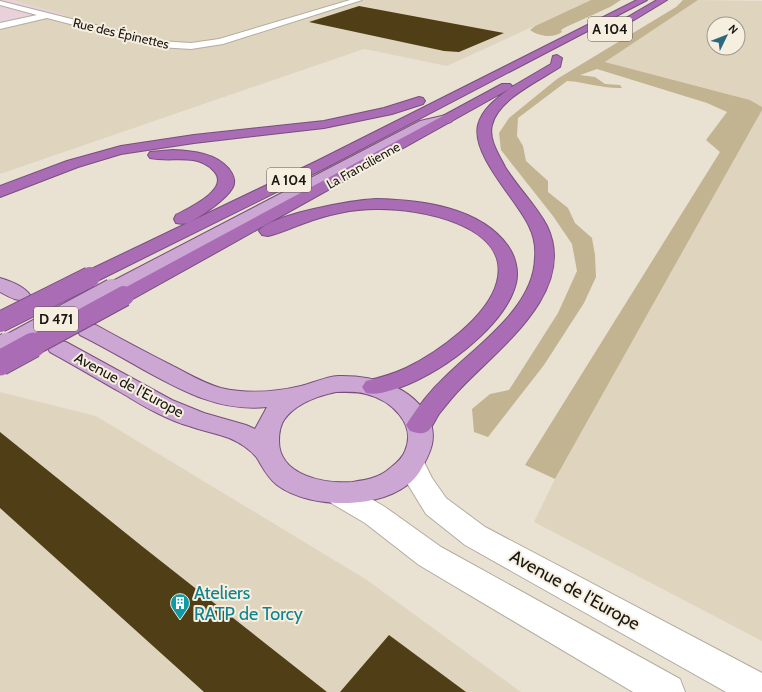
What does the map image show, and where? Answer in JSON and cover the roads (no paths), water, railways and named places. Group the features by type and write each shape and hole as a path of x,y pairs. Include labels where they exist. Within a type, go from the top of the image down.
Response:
{"highway":[{"name":"La Francilienne","path":"0,322 315,167 643,0"},
{"name":"A 104","path":"623,22 663,0"},
{"name":"La Francilienne","path":"0,363 118,293 212,248 560,56 556,65 507,97 490,113 486,119 484,134 487,148 538,226 544,243 545,263 542,277 528,304 502,335 442,394 430,408 419,425"},
{"path":"0,200 81,161 119,150 163,142 278,131 348,121 400,108 459,84 486,80"},
{"path":"0,200 31,191 63,177 97,166 133,158 184,155 205,160 222,168 226,176 226,184 218,196 90,277"},
{"path":"212,248 240,242 322,211 343,207 376,204 413,206 444,213 466,221 492,239 503,251 508,274 501,296 480,325 438,359 404,379 374,387"}],"main road":[{"name":"D 471","path":"0,349 118,293 425,124 446,119"},
{"path":"0,284 20,295"},
{"name":"Avenue de l'Europe","path":"88,330 194,387 220,396 255,400 300,394"},
{"name":"Avenue de l'Europe","path":"58,347 163,406 197,420 237,431 249,437 267,451"},
{"name":"Avenue de l'Europe","path":"336,384 356,384 374,387 390,393 403,402 413,412 419,425 420,444 418,453 412,463 400,475 383,486 363,492 341,494 320,492 300,486 285,477 273,465 267,451 266,434 272,419 284,405 300,394 317,387 336,384"},
{"name":"Avenue de l'Europe","path":"412,463 420,483 436,506 474,536 761,692"},
{"name":"Avenue de l'Europe","path":"341,494 375,515 430,556 667,692"}],"street":[{"name":"Rue des Épinettes","path":"0,3 159,44 191,46 220,42 358,0"},
{"path":"0,26 48,15"}],"place":[{"name":"Ateliers RATP de Torcy","path":"180,620"}]}
